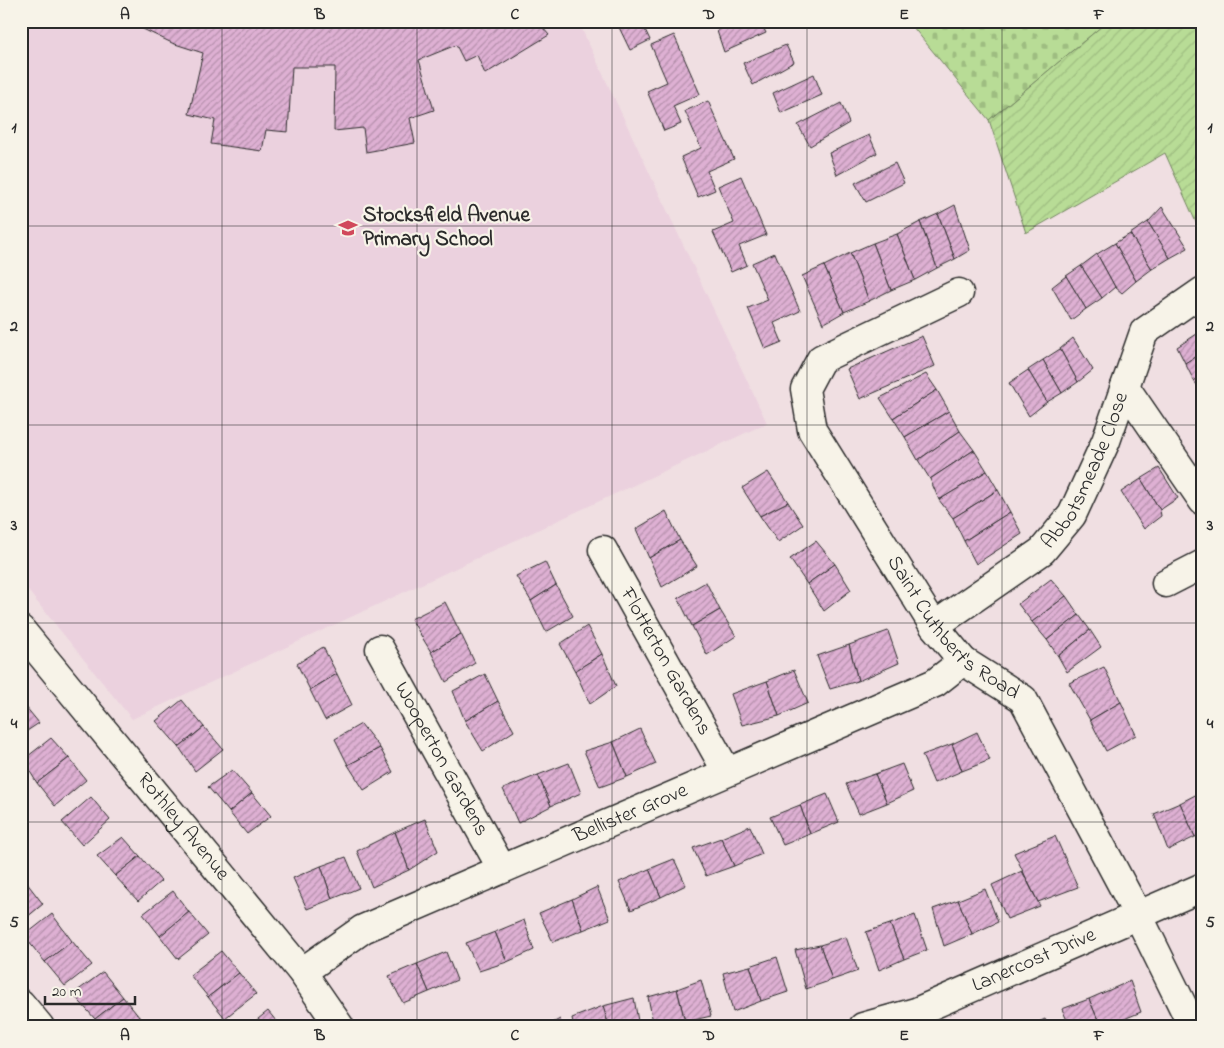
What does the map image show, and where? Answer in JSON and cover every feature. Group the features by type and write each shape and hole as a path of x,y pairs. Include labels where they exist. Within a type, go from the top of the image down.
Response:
{"street":[{"name":"Abbotsmeade Close","path":"934,626 1042,551 1072,515 1106,441 1144,332 1203,291"},
{"name":"Saint Cuthbert's Road","path":"959,293 821,359 805,389 812,430 934,626 963,661 1023,699 1138,914 1193,1027"},
{"path":"1126,387 1203,501"},
{"name":"Flotterton Gardens","path":"603,550 728,772"},
{"path":"1166,583 1203,564"},
{"name":"Rothley Avenue","path":"21,630 302,972 340,1027"},
{"name":"Wooperton Gardens","path":"380,649 502,869"},
{"name":"Bellister Grove","path":"302,972 363,929 935,683 963,661"},
{"name":"Lanercost Drive","path":"863,1027 916,1012 1203,887"},
{"path":"21,1004 40,1027"}],"shaded area":[{"name":"Stocksfield Avenue Primary School","path":"21,21 578,21 767,423 132,719 21,582"}],"green space":[{"path":"908,21 1108,21 989,120"},
{"path":"1108,21 1203,21 1203,238 1165,153 1026,233 989,120"}],"building":[{"path":"133,21 537,21 549,35 485,74 477,55 464,61 456,45 419,60 434,110 410,118 415,143 366,152 363,128 334,131 335,67 292,67 288,132 266,130 262,151 211,144 215,120 189,114 203,53 172,43 143,29"},
{"path":"616,21 641,21 650,40 630,50"},
{"path":"735,21 760,21 766,33 724,52 717,31"},
{"path":"674,35 700,94 673,106 681,124 664,131 647,91 667,82 651,45"},
{"path":"786,45 794,62 753,85 743,63"},
{"path":"814,74 822,95 781,113 773,93"},
{"path":"708,101 734,159 707,171 715,190 698,197 681,157 701,148 685,111"},
{"path":"841,103 849,123 810,146 798,125"},
{"path":"869,135 877,153 837,175 829,153"},
{"path":"895,163 904,183 866,202 855,183"},
{"path":"741,176 766,235 739,246 747,265 731,272 713,232 734,223 718,186"},
{"path":"955,205 970,250 955,259 938,214"},
{"path":"1162,207 1188,248 1170,258 1148,222"},
{"path":"938,214 955,259 937,268 920,222"},
{"path":"920,222 937,268 915,280 897,234"},
{"path":"1148,222 1170,258 1152,269 1130,234"},
{"path":"897,234 915,280 891,290 873,243"},
{"path":"1130,234 1152,269 1136,281 1115,243"},
{"path":"873,243 891,290 869,301 850,253"},
{"path":"1115,243 1136,281 1122,293 1115,287 1097,254"},
{"path":"775,253 800,311 774,323 782,342 765,349 748,308 768,300 752,263"},
{"path":"850,253 869,301 844,312 824,266"},
{"path":"1097,254 1115,287 1102,298 1081,266"},
{"path":"824,266 844,312 823,324 802,276"},
{"path":"1081,266 1102,298 1086,309 1066,276"},
{"path":"1066,276 1086,309 1071,320 1052,287"},
{"path":"1203,330 1203,352 1185,363 1177,347"},
{"path":"922,336 935,366 860,399 847,369"},
{"path":"1073,338 1093,370 1078,382 1060,349"},
{"path":"1060,349 1078,382 1062,393 1043,360"},
{"path":"1203,352 1203,375 1194,381 1185,363"},
{"path":"1043,360 1062,393 1047,402 1028,370"},
{"path":"1028,370 1047,402 1029,416 1009,383"},
{"path":"926,374 937,390 893,418 880,398"},
{"path":"1203,375 1203,393 1194,381"},
{"path":"937,390 949,411 905,437 893,418"},
{"path":"949,411 960,431 918,460 905,437"},
{"path":"960,431 974,450 930,479 918,460"},
{"path":"974,450 987,471 939,500 930,479"},
{"path":"1159,468 1178,498 1160,510 1141,479"},
{"path":"987,471 998,490 953,518 939,500"},
{"path":"768,472 788,502 760,516 742,488"},
{"path":"1141,479 1160,510 1161,516 1144,529 1121,492"},
{"path":"998,490 1010,512 964,541 953,518"},
{"path":"788,502 803,525 778,542 760,516"},
{"path":"666,511 680,540 649,558 636,529"},
{"path":"1010,512 1022,534 976,564 964,541"},
{"path":"680,540 697,566 662,587 649,558"},
{"path":"816,541 835,564 807,584 790,559"},
{"path":"545,562 556,585 531,601 516,576"},
{"path":"835,564 851,590 824,611 807,584"},
{"path":"1051,579 1066,596 1032,622 1018,604"},
{"path":"706,582 720,610 692,626 678,598"},
{"path":"556,585 573,616 546,632 531,601"},
{"path":"1066,596 1079,615 1047,640 1032,622"},
{"path":"445,602 461,634 431,652 411,619"},
{"path":"720,610 736,636 707,655 692,626"},
{"path":"1079,615 1090,630 1058,656 1047,640"},
{"path":"587,626 602,654 575,671 560,644"},
{"path":"1090,630 1101,647 1067,672 1058,656"},
{"path":"888,631 899,663 858,681 849,645"},
{"path":"461,634 475,663 446,682 431,652"},
{"path":"849,645 858,681 830,689 817,656"},
{"path":"323,647 337,674 310,690 297,664"},
{"path":"602,654 616,686 590,704 575,671"},
{"path":"1104,667 1121,702 1090,720 1069,683"},
{"path":"794,670 808,703 779,716 767,681"},
{"path":"337,674 352,705 325,720 310,690"},
{"path":"485,674 498,701 465,721 453,691"},
{"path":"767,681 779,716 742,725 731,694"},
{"path":"182,700 204,727 179,747 156,721"},
{"path":"21,701 39,723 21,735"},
{"path":"498,701 514,731 483,751 465,721"},
{"path":"1121,702 1136,735 1106,751 1090,720"},
{"path":"361,724 380,748 348,765 335,739"},
{"path":"204,727 223,749 195,771 179,747"},
{"path":"640,729 656,764 627,777 613,742"},
{"path":"977,732 990,760 962,771 952,744"},
{"path":"51,738 69,758 37,783 23,760"},
{"path":"613,742 627,777 600,787 584,751"},
{"path":"952,744 962,771 934,783 922,755"},
{"path":"380,748 393,772 364,790 348,765"},
{"path":"69,758 86,780 55,806 37,783"},
{"path":"569,763 581,793 551,806 538,775"},
{"path":"902,764 913,791 887,803 875,774"},
{"path":"232,770 252,793 229,812 208,787"},
{"path":"875,774 887,803 859,814 846,784"},
{"path":"538,775 551,806 518,823 503,789"},
{"path":"1203,791 1203,834 1195,837 1180,803"},
{"path":"252,793 271,816 247,834 229,812"},
{"path":"827,794 839,822 810,834 800,805"},
{"path":"91,797 110,820 82,845 62,822"},
{"path":"1180,803 1195,837 1168,850 1154,814"},
{"path":"800,805 810,834 783,845 770,817"},
{"path":"425,819 438,851 409,870 395,832"},
{"path":"750,826 762,854 734,866 721,838"},
{"path":"395,832 409,870 372,887 357,851"},
{"path":"1055,836 1078,887 1038,902 1014,853"},
{"path":"123,837 140,856 115,876 97,856"},
{"path":"721,838 734,866 706,876 693,848"},
{"path":"140,856 161,881 138,901 115,876"},
{"path":"346,857 359,888 332,899 321,866"},
{"path":"674,859 686,885 661,897 649,869"},
{"path":"321,866 332,899 307,909 293,878"},
{"path":"649,869 661,897 631,910 619,882"},
{"path":"1022,871 1040,906 1007,919 992,885"},
{"path":"23,878 43,904 21,922 21,880"},
{"path":"597,887 610,919 583,930 572,899"},
{"path":"985,889 998,922 972,934 958,900"},
{"path":"173,891 189,912 160,936 143,914"},
{"path":"572,899 583,930 553,942 539,913"},
{"path":"958,900 972,934 944,946 933,909"},
{"path":"189,912 208,935 178,959 160,936"},
{"path":"52,914 72,941 45,962 24,936"},
{"path":"915,915 927,950 904,959 890,924"},
{"path":"524,920 534,950 507,962 495,932"},
{"path":"890,924 904,959 879,970 866,932"},
{"path":"495,932 507,962 479,971 466,943"},
{"path":"846,937 858,971 832,980 820,945"},
{"path":"72,941 92,965 65,986 45,962"},
{"path":"820,945 832,980 806,989 795,950"},
{"path":"221,951 239,973 208,997 190,975"},
{"path":"446,952 457,980 429,992 417,964"},
{"path":"777,957 788,992 761,1001 750,966"},
{"path":"417,964 429,992 403,1003 389,976"},
{"path":"750,966 761,1001 733,1012 723,973"},
{"path":"103,972 123,997 95,1019 73,994"},
{"path":"239,973 256,994 225,1018 208,997"},
{"path":"701,980 711,1016 685,1022 677,989"},
{"path":"1130,981 1141,1012 1101,1027 1089,999"},
{"path":"677,989 685,1022 674,1027 654,1027 648,997"},
{"path":"123,997 144,1023 138,1027 101,1027 95,1019"},
{"path":"634,998 639,1027 609,1027 603,1006"},
{"path":"1089,999 1101,1027 1070,1027 1062,1009"},
{"path":"603,1006 609,1027 574,1027 572,1018"},
{"path":"268,1011 281,1027 248,1027"},
{"path":"560,1019 562,1027 545,1027"},
{"path":"1045,1019 1049,1027 1028,1027"}],"place":[{"name":"Stocksfield Avenue Primary School","path":"348,228"}]}
